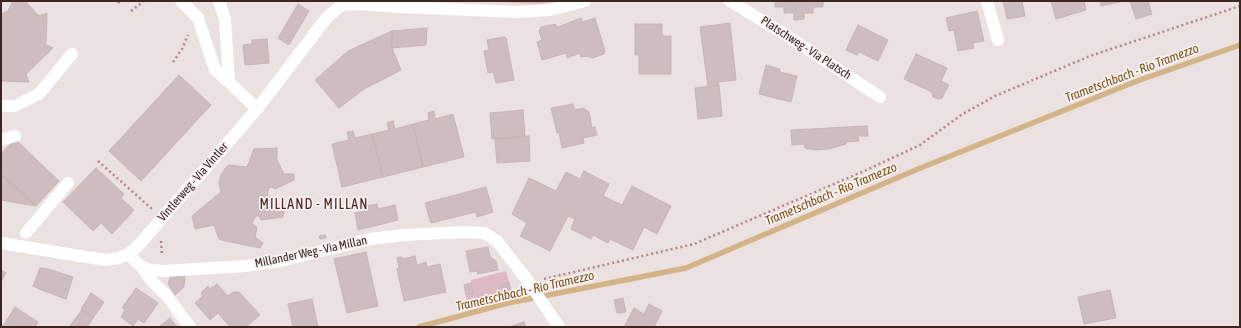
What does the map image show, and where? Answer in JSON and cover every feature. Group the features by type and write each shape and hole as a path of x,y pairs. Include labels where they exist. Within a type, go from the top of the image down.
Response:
{"street":[{"path":"182,1 198,18 215,70 256,109"},
{"path":"220,1 224,19 229,82"},
{"path":"360,2 399,7 518,12 550,10 585,1"},
{"name":"Platschweg - Via Platsch","path":"730,1 789,37 880,97"},
{"path":"987,1 998,40"},
{"name":"Vintlerweg - Via Vintler","path":"128,254 137,247 256,109 328,16 342,5 360,2"},
{"path":"1,106 15,106 39,94 72,54"},
{"path":"1,140 15,136"},
{"path":"26,233 68,183"},
{"name":"Millander Weg - Via Millan","path":"142,267 151,270 164,271 246,266 281,261 370,239 404,235 475,232 484,233 492,237 529,283 559,327"},
{"path":"1,243 106,260 119,258 128,254 142,267 150,279 167,296 190,327"}],"path":[{"path":"131,11 144,1"},
{"path":"529,283 694,244 855,175 920,145 961,115 995,96 1090,56 1240,6"},
{"path":"173,62 182,49 186,39 192,12"},
{"path":"98,161 153,210"}],"shaded area":[{"path":"475,1 556,1 540,4"},
{"path":"506,271 512,292 467,303 466,295 473,293 471,280"}],"building":[{"path":"13,1 25,1 39,16 47,13 46,45 53,48 26,74 29,82 1,81 1,14 8,11"},
{"path":"775,1 823,1 823,7 813,7 813,13 804,13 804,19 794,20 794,13 784,13 784,7 775,7"},
{"path":"1003,1 1022,1 1025,16 1007,19"},
{"path":"1051,1 1084,1 1086,10 1056,19"},
{"path":"1100,1 1124,1 1101,6"},
{"path":"1130,1 1148,1 1152,14 1136,19"},
{"path":"298,4 309,11 289,45 278,38"},
{"path":"977,11 984,41 973,43 974,48 958,51 954,30 949,31 946,18"},
{"path":"581,18 582,22 595,18 605,51 604,54 592,58 587,56 581,57 580,53 567,58 566,53 542,60 537,42 542,40 539,31 541,27 555,24 558,27"},
{"path":"730,23 736,80 718,82 719,85 708,87 700,27"},
{"path":"635,24 662,24 662,36 671,36 671,74 639,74 639,55 635,55"},
{"path":"858,25 888,40 878,61 859,52 857,55 846,50"},
{"path":"427,28 426,45 392,48 392,31"},
{"path":"392,31 392,48 401,70 364,89 339,108 315,80 348,51"},
{"path":"504,37 506,38 514,80 496,83 493,72 488,73 484,51 489,50 487,40"},
{"path":"267,39 269,63 245,65 243,45 252,44 252,40"},
{"path":"916,54 947,68 941,81 949,85 942,98 938,99 933,97 932,92 904,79"},
{"path":"766,65 780,69 780,72 797,76 791,102 759,94"},
{"path":"179,75 211,105 141,181 109,151"},
{"path":"719,85 722,116 698,119 695,88"},
{"path":"573,104 575,110 583,108 589,112 592,128 595,127 597,135 583,138 584,143 562,148 559,132 557,133 551,108"},
{"path":"523,110 525,137 492,139 490,113"},
{"path":"434,111 435,119 453,114 464,157 423,167 413,124 429,120 428,113"},
{"path":"393,121 395,129 413,124 423,167 383,177 372,134 389,130 387,123"},
{"path":"867,126 868,136 858,136 859,141 846,142 846,144 829,149 815,150 805,148 804,144 792,145 791,130"},
{"path":"353,131 355,138 372,134 383,177 342,187 332,144 349,140 347,132"},
{"path":"529,136 530,161 497,163 495,139"},
{"path":"15,139 59,181 36,206 1,174 1,154"},
{"path":"277,148 276,158 284,174 294,174 294,180 275,189 272,187 269,188 267,195 274,199 275,208 284,211 283,217 261,220 259,216 256,216 252,223 257,227 255,237 263,243 260,248 219,239 214,225 195,229 192,216 221,192 219,183 221,174 228,165 247,167 254,149"},
{"path":"96,168 124,194 121,198 134,210 112,234 101,223 93,231 63,202"},
{"path":"584,171 609,184 603,196 622,205 632,186 671,206 657,234 644,227 633,250 610,239 608,243 593,235 591,239 571,229 575,219 568,216 550,251 520,236 527,223 512,214 529,178 556,191 566,172 580,179"},
{"path":"1,174 36,206 1,200"},
{"path":"486,187 493,212 477,217 476,212 431,223 425,203"},
{"path":"377,204 378,209 395,205 398,220 358,230 355,213 366,211 365,206"},
{"path":"325,235 326,238 320,239 319,236"},
{"path":"488,247 490,257 496,261 498,270 478,274 477,271 470,272 466,251"},
{"path":"366,252 378,306 347,313 334,259"},
{"path":"415,256 417,265 426,262 427,267 440,264 446,292 404,301 397,269 399,268 397,258 402,257 402,259"},
{"path":"40,268 73,277 66,299 33,286"},
{"path":"1,270 6,273 1,282"},
{"path":"171,275 185,275 184,287 175,295 168,284"},
{"path":"509,282 511,291 504,293 502,284"},
{"path":"471,283 473,293 466,295 464,285"},
{"path":"217,284 228,296 233,292 239,292 260,315 246,327 230,327 218,313 210,320 195,303 203,296 201,293 208,286 210,289"},
{"path":"136,288 158,303 144,323 138,319 133,326 121,317 125,310 122,308"},
{"path":"1110,290 1116,318 1084,324 1078,297"},
{"path":"91,293 104,302 94,317 81,309"},
{"path":"623,298 626,312 617,313 614,300"},
{"path":"312,299 318,327 293,327 288,304"},
{"path":"649,304 662,311 654,327 624,327 634,308 644,314"},
{"path":"15,307 38,322 35,327 3,326"},
{"path":"82,310 94,317 87,327 69,327"},
{"path":"170,318 177,327 159,327"},
{"path":"524,322 526,327 509,327"}],"waterway":[{"name":"Trametschbach - Rio Tramezzo","path":"419,327 508,303 686,268 918,169 1137,81 1240,45"}],"district":[{"name":"MILLAND - MILLAN","path":"314,205"}]}
